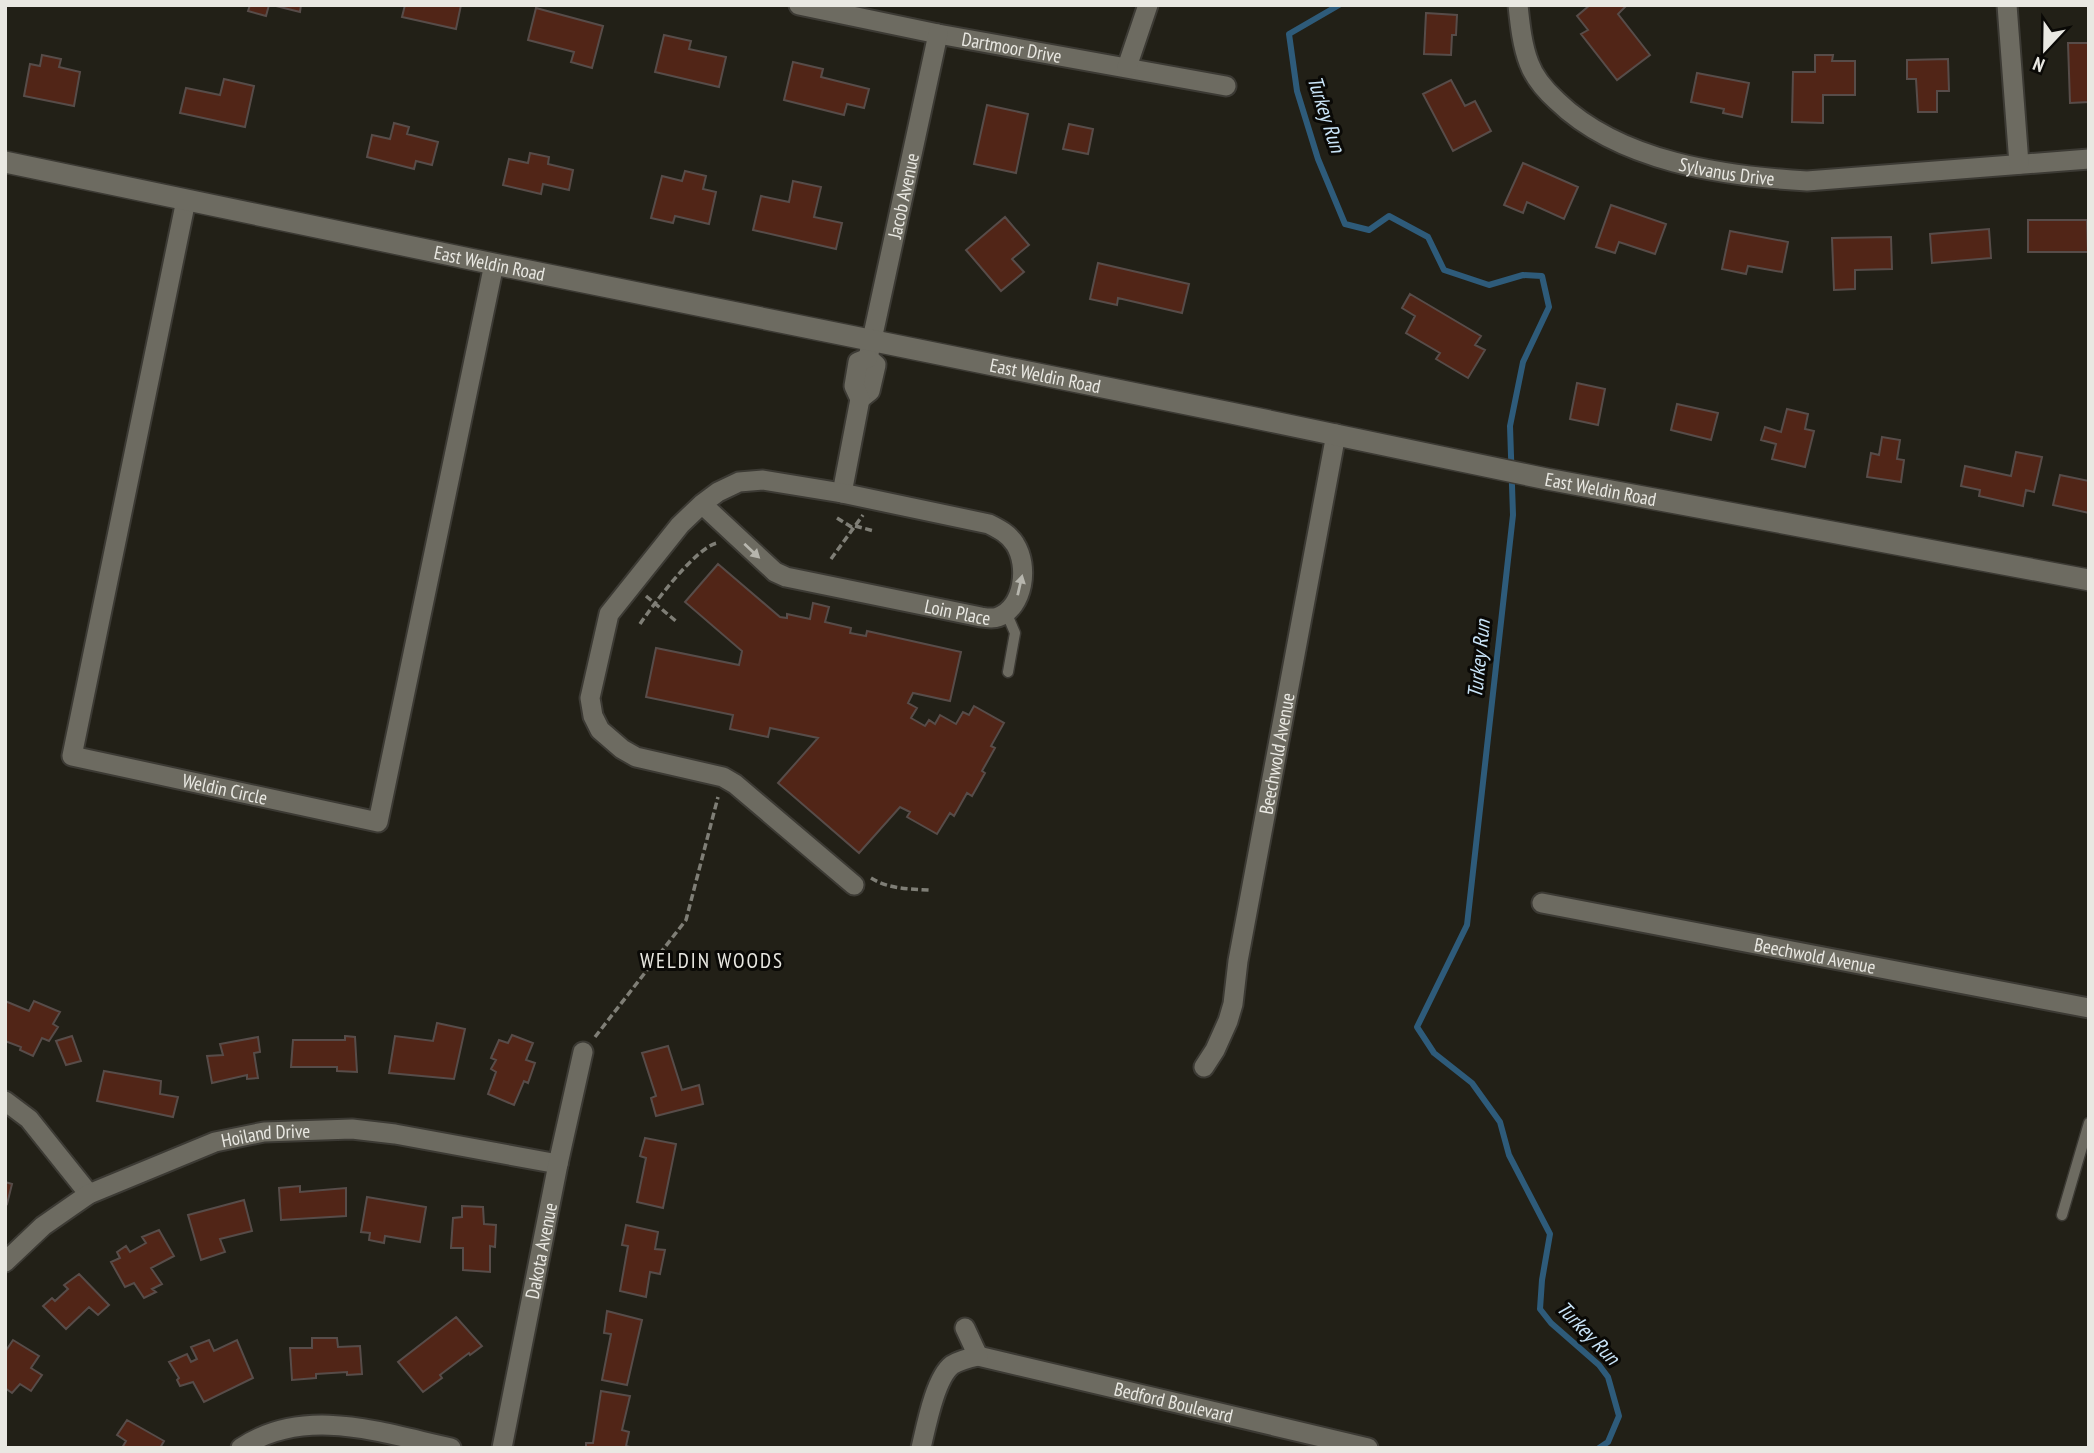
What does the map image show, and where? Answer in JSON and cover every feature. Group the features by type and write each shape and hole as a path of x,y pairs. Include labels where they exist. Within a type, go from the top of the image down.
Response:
{"street":[{"name":"Dartmoor Drive","path":"799,5 938,34 1226,86"},
{"path":"1127,67 1148,5"},
{"name":"Sylvanus Drive","path":"1518,5 1520,29 1529,65 1546,90 1570,114 1598,131 1643,152 1703,169 1807,181 2089,159"},
{"path":"2007,5 2019,164"},
{"name":"Jacob Avenue","path":"842,493 860,399 870,391 876,365 869,349 938,34"},
{"name":"East Weldin Road","path":"5,162 494,264 869,349 1336,434 1547,479 2089,580"},
{"name":"Weldin Circle","path":"186,200 72,757 378,822 494,264"},
{"name":"Beechwold Avenue","path":"1204,1067 1215,1050 1233,1004 1240,947 1336,434"},
{"name":"Loin Place","path":"702,505 775,572 786,577 981,617 995,618 1006,612 1016,601 1023,573 1021,557 1004,532 989,523 763,480 739,482 718,492 702,505 680,525 609,614 590,698 593,716 600,730 636,757 723,777 861,881"},
{"name":"Beechwold Avenue","path":"1542,903 2089,1008"},
{"name":"Dakota Avenue","path":"502,1448 583,1052"},
{"path":"5,1101 29,1119 89,1194"},
{"name":"Hoiland Drive","path":"5,1262 43,1226 89,1194 215,1142 264,1132 352,1129 395,1133 558,1164"},
{"path":"921,1448 940,1382 950,1367 978,1356 965,1328"},
{"name":"Bedford Boulevard","path":"978,1356 1368,1448"},
{"path":"240,1448 273,1432 297,1425 323,1424 348,1426 451,1448"}],"lane":[{"path":"1006,612 1015,634 1008,672"},
{"path":"2062,1215 2089,1123"}],"path":[{"path":"831,559 866,510"},
{"path":"837,519 854,527 874,531"},
{"path":"644,595 677,622"},
{"path":"583,1052 686,920 723,777"},
{"path":"861,881 929,890"}],"building":[{"path":"250,5 269,5 266,16 248,11"},
{"path":"272,5 301,5 300,12"},
{"path":"405,5 461,5 456,29 402,17"},
{"path":"1590,5 1627,5 1618,14 1650,55 1617,80 1581,34 1588,30 1577,16"},
{"path":"536,8 603,26 592,68 571,62 574,52 528,40"},
{"path":"1426,13 1457,15 1451,55 1424,54"},
{"path":"664,35 691,41 689,49 726,57 719,87 655,72"},
{"path":"2068,43 2089,43 2089,102 2070,103"},
{"path":"42,55 61,59 59,67 80,72 74,106 24,96 30,64 40,66"},
{"path":"1815,55 1833,55 1832,61 1855,61 1855,95 1823,95 1823,123 1792,122 1793,72 1815,72"},
{"path":"1948,59 1949,91 1937,91 1937,112 1918,112 1916,79 1907,79 1907,60"},
{"path":"793,62 823,69 821,77 869,89 864,108 847,104 844,115 784,100"},
{"path":"1697,73 1749,83 1742,117 1723,113 1724,109 1691,102"},
{"path":"224,79 254,86 245,127 180,113 186,88 220,95"},
{"path":"1451,80 1465,106 1475,101 1491,131 1453,151 1423,94"},
{"path":"987,105 1028,114 1016,173 974,164"},
{"path":"394,123 409,127 407,134 438,142 432,165 416,161 414,169 367,157 372,135 390,139"},
{"path":"1069,124 1093,129 1088,154 1063,149"},
{"path":"530,153 549,157 548,164 573,170 569,190 543,184 541,194 503,185 509,159 528,163"},
{"path":"1523,163 1578,187 1564,219 1527,202 1523,213 1504,205"},
{"path":"685,171 706,176 703,189 716,192 709,224 675,216 673,223 651,218 662,176 682,181"},
{"path":"793,181 821,187 814,217 842,223 836,249 753,230 761,196 789,202"},
{"path":"1611,205 1666,224 1655,254 1619,242 1615,253 1596,247"},
{"path":"1005,217 1029,245 1012,259 1024,272 1001,291 966,250"},
{"path":"2028,220 2087,220 2088,252 2028,252"},
{"path":"1989,229 1991,258 1932,263 1930,234"},
{"path":"1730,231 1788,242 1782,272 1748,266 1746,274 1722,269"},
{"path":"1891,237 1892,269 1855,270 1855,289 1834,290 1832,238"},
{"path":"1098,263 1189,284 1182,313 1118,298 1117,305 1090,299"},
{"path":"1410,294 1481,336 1475,345 1485,350 1468,378 1436,359 1440,353 1406,333 1415,316 1402,308"},
{"path":"1577,383 1605,389 1598,425 1570,419"},
{"path":"1677,404 1718,413 1711,440 1671,430"},
{"path":"1787,409 1808,414 1805,429 1814,431 1805,467 1772,459 1776,444 1761,440 1765,427 1781,432"},
{"path":"1882,437 1900,440 1897,459 1904,460 1901,482 1867,477 1871,453 1879,455"},
{"path":"2016,452 2042,457 2034,492 2026,490 2023,506 1979,496 1980,490 1961,486 1965,466 2011,476"},
{"path":"2060,475 2089,481 2089,513 2053,505"},
{"path":"718,564 780,617 787,618 787,614 810,619 813,603 829,607 825,622 851,628 850,633 866,636 867,631 961,652 950,701 913,693 908,703 917,708 911,718 925,726 929,720 935,724 940,715 956,724 963,712 969,715 974,706 1004,723 991,746 995,748 982,771 985,773 972,796 967,793 954,816 950,813 937,834 907,817 910,812 900,807 859,853 778,783 818,738 770,728 768,737 730,729 733,715 646,697 656,648 739,665 742,651 685,602"},
{"path":"5,1001 29,1011 34,1001 60,1012 53,1024 58,1027 49,1041 42,1038 33,1056 20,1050 21,1047 5,1041"},
{"path":"437,1023 465,1029 454,1079 389,1073 395,1036 433,1041"},
{"path":"512,1035 533,1043 526,1060 535,1063 528,1083 524,1081 514,1105 488,1094 496,1072 491,1069 496,1060 491,1058 499,1040 508,1043"},
{"path":"72,1036 81,1061 66,1065 56,1041"},
{"path":"345,1036 355,1037 357,1072 337,1071 337,1067 291,1067 293,1040 345,1040"},
{"path":"258,1037 260,1052 254,1053 258,1078 247,1079 247,1075 212,1083 207,1056 223,1055 220,1044"},
{"path":"668,1046 682,1090 699,1085 703,1104 656,1116 651,1098 656,1096 642,1053"},
{"path":"104,1071 161,1081 160,1094 178,1097 173,1117 97,1101"},
{"path":"645,1138 676,1144 663,1208 637,1202 646,1158 640,1156"},
{"path":"5,1182 12,1184 7,1204 5,1203"},
{"path":"300,1186 300,1192 346,1188 346,1216 281,1220 279,1188"},
{"path":"367,1197 426,1207 420,1242 385,1236 384,1243 369,1240 370,1233 361,1232"},
{"path":"244,1200 252,1231 220,1239 225,1252 201,1260 188,1215"},
{"path":"462,1206 483,1207 484,1224 496,1225 495,1247 490,1246 490,1272 463,1270 463,1248 451,1248 453,1218 462,1217"},
{"path":"626,1225 658,1232 655,1249 665,1250 660,1274 650,1272 646,1297 620,1291 628,1246 622,1245"},
{"path":"159,1230 174,1256 151,1268 162,1284 152,1289 156,1292 144,1298 134,1283 125,1287 111,1262 120,1258 117,1252 126,1246 130,1252 146,1243 142,1237"},
{"path":"79,1274 109,1305 98,1315 89,1307 66,1329 43,1306 52,1298 55,1301 68,1289 64,1285"},
{"path":"607,1311 642,1320 627,1385 602,1380 611,1334 604,1333"},
{"path":"456,1317 482,1346 440,1375 442,1378 423,1392 398,1362"},
{"path":"312,1338 337,1338 338,1347 360,1346 362,1374 316,1374 316,1378 292,1380 290,1348 312,1348"},
{"path":"13,1340 39,1356 31,1368 42,1375 31,1391 20,1384 12,1393 5,1388 5,1352"},
{"path":"209,1340 214,1351 237,1340 253,1378 204,1402 193,1382 180,1386 177,1380 179,1378 169,1362 187,1354 191,1362 197,1359 191,1347"},
{"path":"601,1391 630,1396 622,1430 629,1432 626,1446 634,1448 586,1448 586,1443 593,1443"},
{"path":"127,1420 164,1441 160,1448 122,1448 126,1441 117,1435"}],"waterway":[{"name":"Turkey Run","path":"1339,5 1289,34 1297,91 1318,159 1345,224 1369,230 1389,216 1428,237 1444,270 1489,285 1523,275 1542,276 1549,307 1523,362 1510,426 1513,515 1467,925 1417,1027 1434,1053 1472,1083 1500,1122 1509,1155 1550,1234 1540,1309 1551,1323 1599,1365 1608,1377 1619,1416 1608,1442 1599,1448"}],"district":[{"name":"WELDIN WOODS","path":"712,961"}]}
